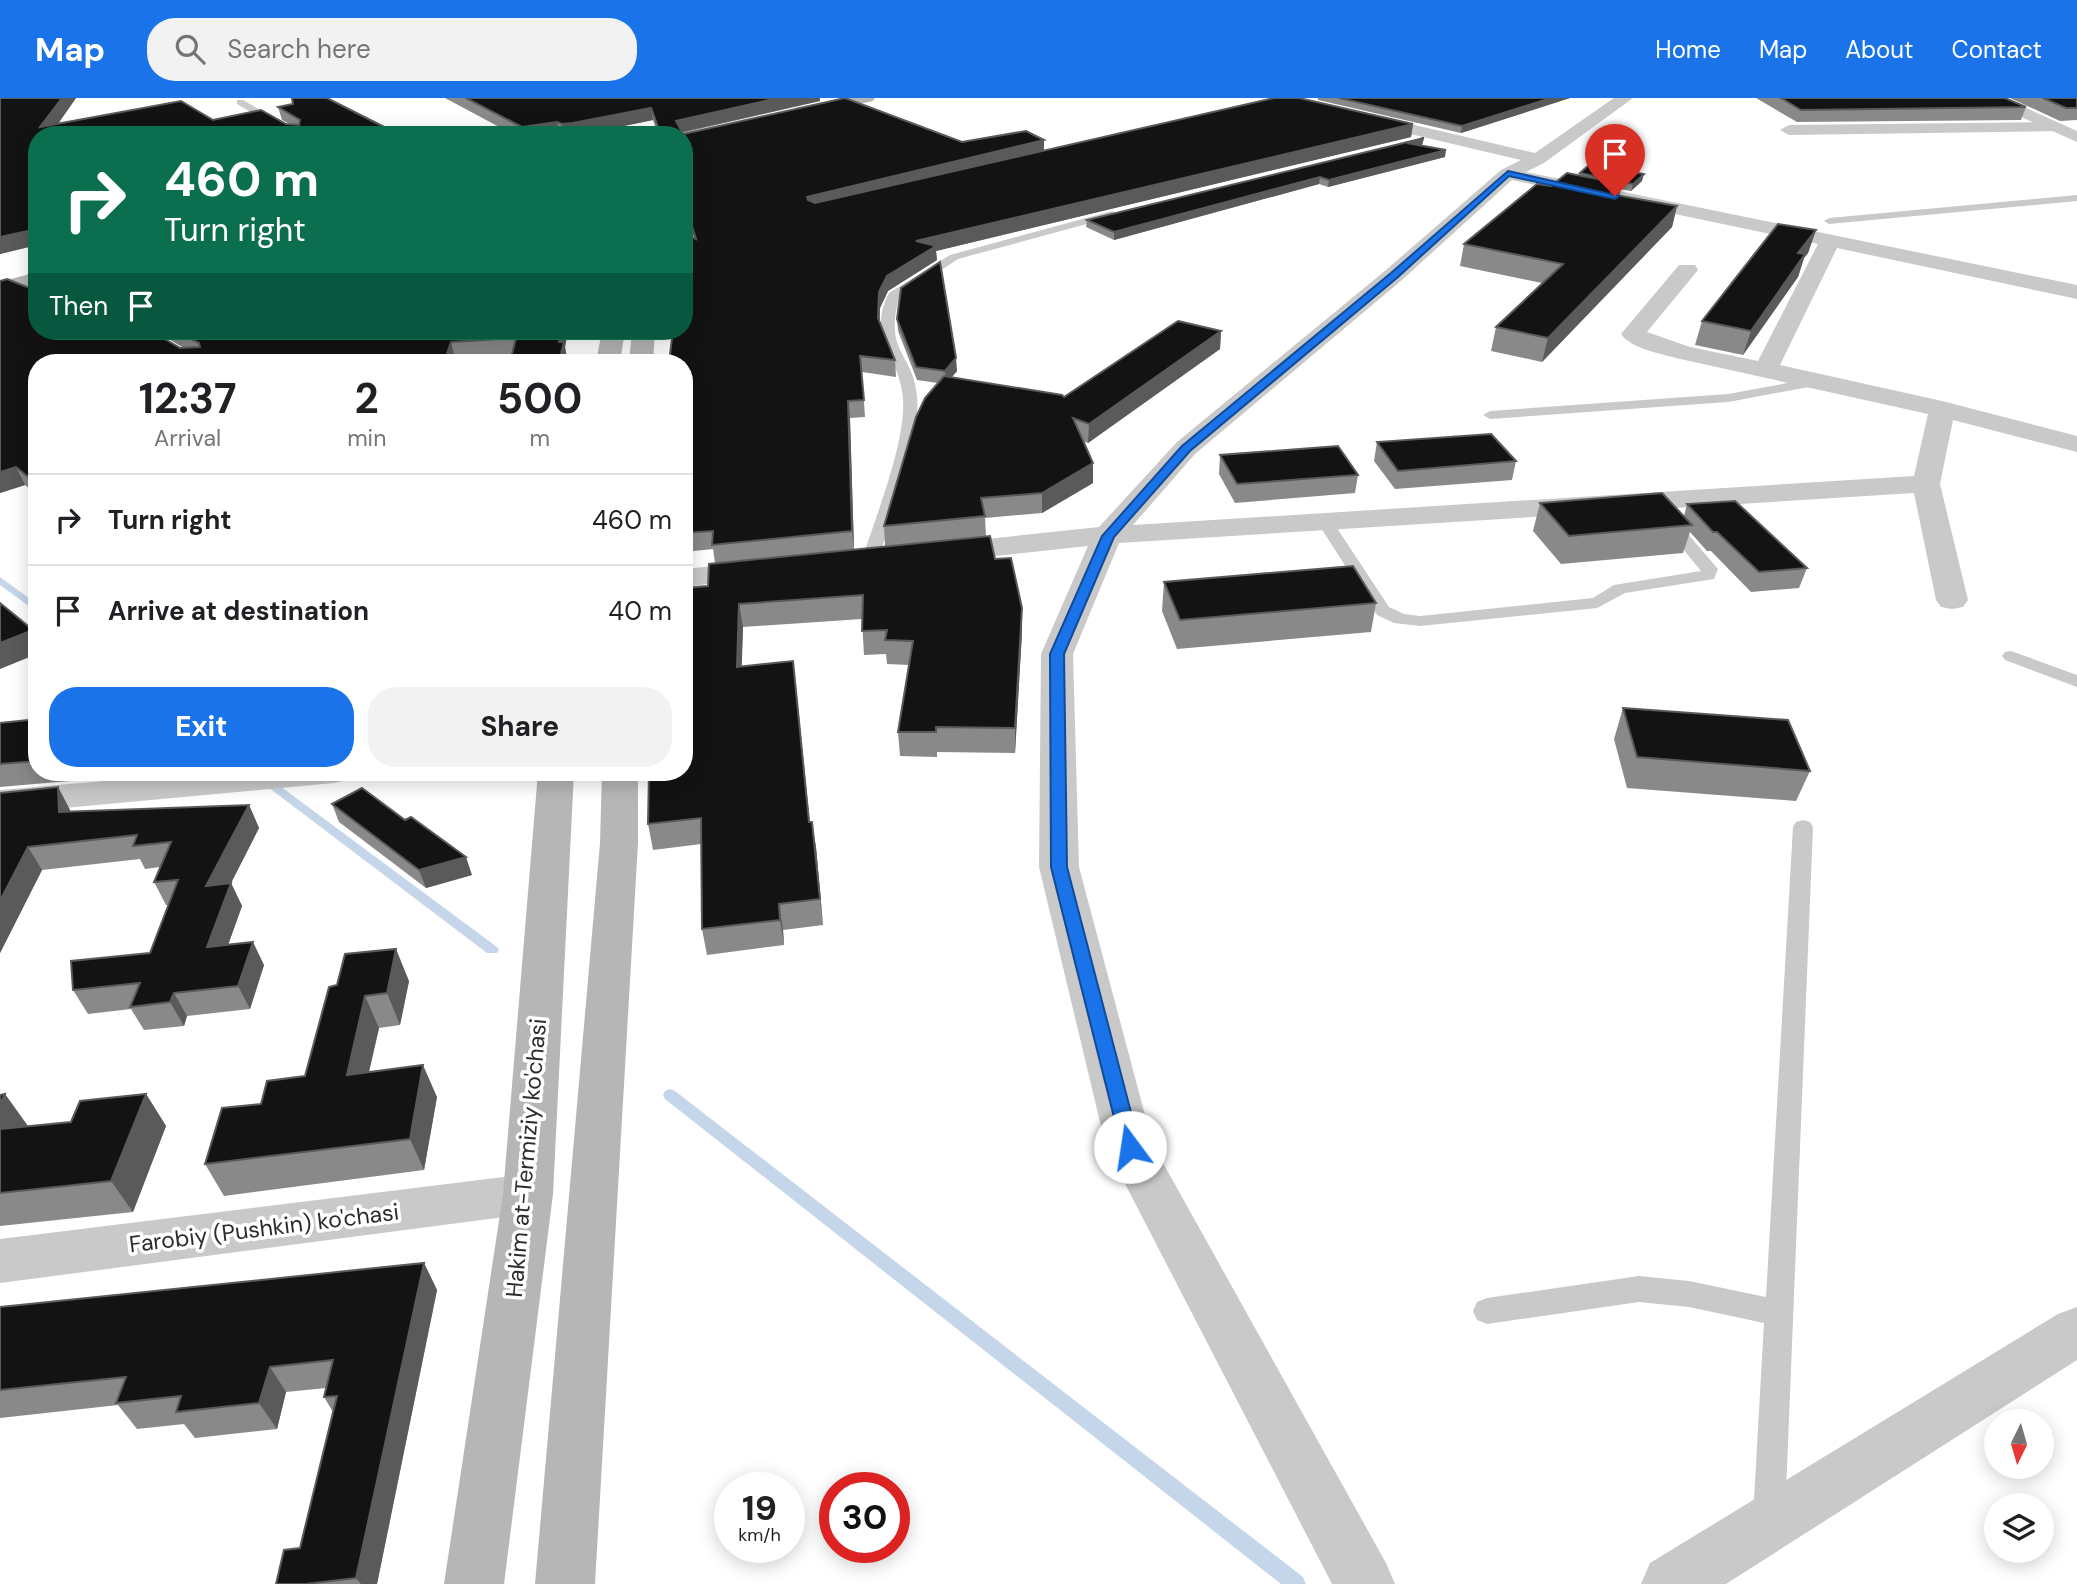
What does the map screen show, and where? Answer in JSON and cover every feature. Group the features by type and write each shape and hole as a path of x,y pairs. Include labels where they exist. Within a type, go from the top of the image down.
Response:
{"main road":[{"path":"789,115 867,98"},
{"path":"0,289 28,281"},
{"name":"Hakim at-Termiziy ko'chasi","path":"474,1584 528,1194 555,781"},
{"path":"565,1584 619,843 620,781"}],"street":[{"path":"1365,1584 1130,1147 1059,867 1057,654 1108,536 1186,448 1523,167 1625,98"},
{"path":"1991,98 2077,137"},
{"path":"1279,100 1437,136 1523,167 1830,231 2077,292"},
{"path":"1789,130 2054,127"},
{"path":"1766,369 1830,231"},
{"path":"1688,270 1633,334 1647,341 1942,408 2077,444"},
{"path":"1942,408 1926,484 1952,600"},
{"path":"880,559 1108,536 1926,484"},
{"path":"693,577 790,568"},
{"path":"0,802 233,781"},
{"name":"Farobiy (Pushkin) ko'chasi","path":"0,1261 528,1194"},
{"path":"1671,1584 2077,1331"}],"lane":[{"path":"240,102 282,126"},
{"path":"1411,142 1437,136"},
{"path":"1830,231 2077,198"},
{"path":"880,559 911,401 903,369 889,342 887,318 894,296 954,257 1120,212"},
{"path":"1490,415 1728,398 1820,381"},
{"path":"1325,522 1383,611 1400,619 1420,621 1597,603 1620,589 1709,575 1710,569 1650,501"},
{"path":"2011,656 2077,681"},
{"path":"1769,1523 1803,827"},
{"path":"1487,1311 1639,1289 1689,1294 1779,1313"}],"building":[{"path":"0,98 62,98 41,126 28,126 28,231 0,237"},
{"path":"292,98 327,98 382,126 45,126 181,101 213,120 261,110 286,124 299,125 300,120 278,107 293,104"},
{"path":"466,98 778,98 676,121 679,126 658,126 651,108 573,123 520,126"},
{"path":"845,98 962,142 1026,131 1044,140 807,197 815,203 1274,98 1299,98 1413,124 916,241 936,246 887,276 879,292 878,318 895,360 860,356 864,400 848,401 852,531 712,545 713,531 693,532 693,354 670,354 672,340 693,340 693,238 696,239 693,229 693,132"},
{"path":"1339,98 1551,98 1462,126"},
{"path":"1781,98 2005,98 2026,107 1801,110"},
{"path":"2043,98 2077,98 2077,108 2066,108"},
{"path":"1424,138 1407,143 1446,150 1329,180 1320,177 1114,232 1087,220"},
{"path":"1590,164 1644,174 1633,184 1580,173"},
{"path":"1567,173 1622,184 1610,194 1677,206 1548,338 1496,327 1563,264 1464,244 1537,184 1551,186"},
{"path":"1778,224 1816,230 1798,253 1805,254 1751,331 1702,321"},
{"path":"940,262 956,358 945,371 916,367 897,319 901,288"},
{"path":"7,279 28,287 28,340 166,340 180,348 200,347 194,340 484,340 451,342 447,354 28,354 28,477 16,467 0,472 0,281"},
{"path":"1178,321 1221,331 1089,424 1073,418 1093,463 1042,493 981,498 985,516 884,526 916,417 925,398 944,376 1064,397"},
{"path":"516,340 564,342 561,354 512,354"},
{"path":"1491,434 1516,461 1398,471 1377,442"},
{"path":"1338,446 1358,475 1237,484 1220,455"},
{"path":"1662,493 1692,525 1569,536 1540,503"},
{"path":"1735,501 1807,568 1759,572 1717,532 1713,532 1687,504"},
{"path":"990,536 995,559 1011,558 1022,608 1015,728 936,727 936,732 898,732 913,641 885,640 887,630 862,631 863,595 739,604 737,667 793,661 809,822 812,822 820,899 779,904 780,920 702,929 701,818 648,824 649,781 693,781 693,587 708,586 709,564"},
{"path":"1353,566 1376,603 1180,620 1164,582"},
{"path":"0,603 28,626 28,632 0,643"},
{"path":"1623,708 1788,720 1810,771 1637,757"},
{"path":"28,720 28,762 0,764 0,723"},
{"path":"58,787 59,812 249,805 206,886 231,883 207,947 253,942 238,986 174,993 170,1002 130,1007 140,983 73,990 71,961 150,953 178,880 154,882 171,842 133,846 137,835 28,847 0,901 0,793"},
{"path":"362,788 405,820 411,817 466,857 419,870 332,804"},
{"path":"396,949 387,993 365,996 347,1075 423,1065 410,1139 205,1164 222,1108 261,1104 267,1081 305,1076 329,987 337,985 345,954"},
{"path":"146,1094 111,1181 0,1193 0,1129 71,1122 80,1101"},
{"path":"424,1263 356,1578 306,1584 276,1584 284,1550 300,1548 337,1396 324,1397 333,1360 270,1367 259,1403 176,1412 181,1396 116,1403 126,1377 0,1390 0,1307"}],"waterway":[{"path":"0,580 28,602"},
{"path":"266,781 492,950"},
{"path":"670,1095 1296,1584"}],"route":[{"path":"1130,1147 1059,867 1057,654 1108,536 1186,448 1394,275 1508,174 1615,196"}]}
